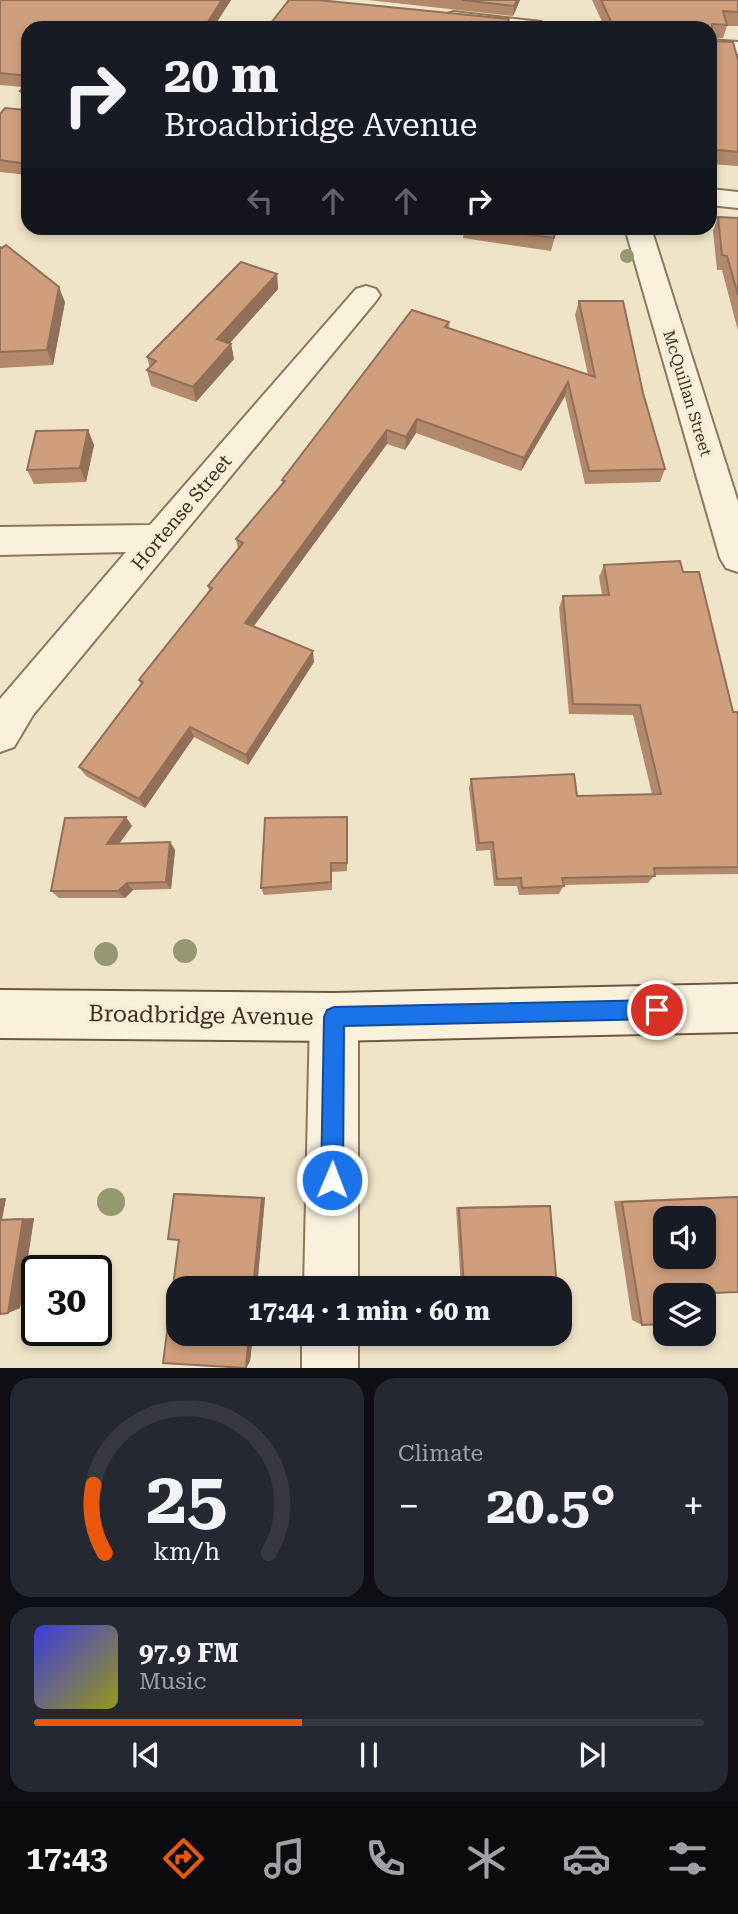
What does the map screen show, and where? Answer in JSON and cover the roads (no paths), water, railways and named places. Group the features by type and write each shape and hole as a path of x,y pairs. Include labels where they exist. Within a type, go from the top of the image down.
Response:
{"street":[{"path":"435,16 479,21"},
{"path":"717,46 738,48"},
{"path":"717,198 738,200"},
{"name":"McQuillan Street","path":"640,235 738,558"},
{"name":"Hortense Street","path":"0,734 19,702 366,295"},
{"path":"0,541 159,538"},
{"name":"Broadbridge Avenue","path":"0,1014 334,1017 738,1008"},
{"path":"331,1276 334,1017"},
{"path":"330,1346 330,1368"}]}
